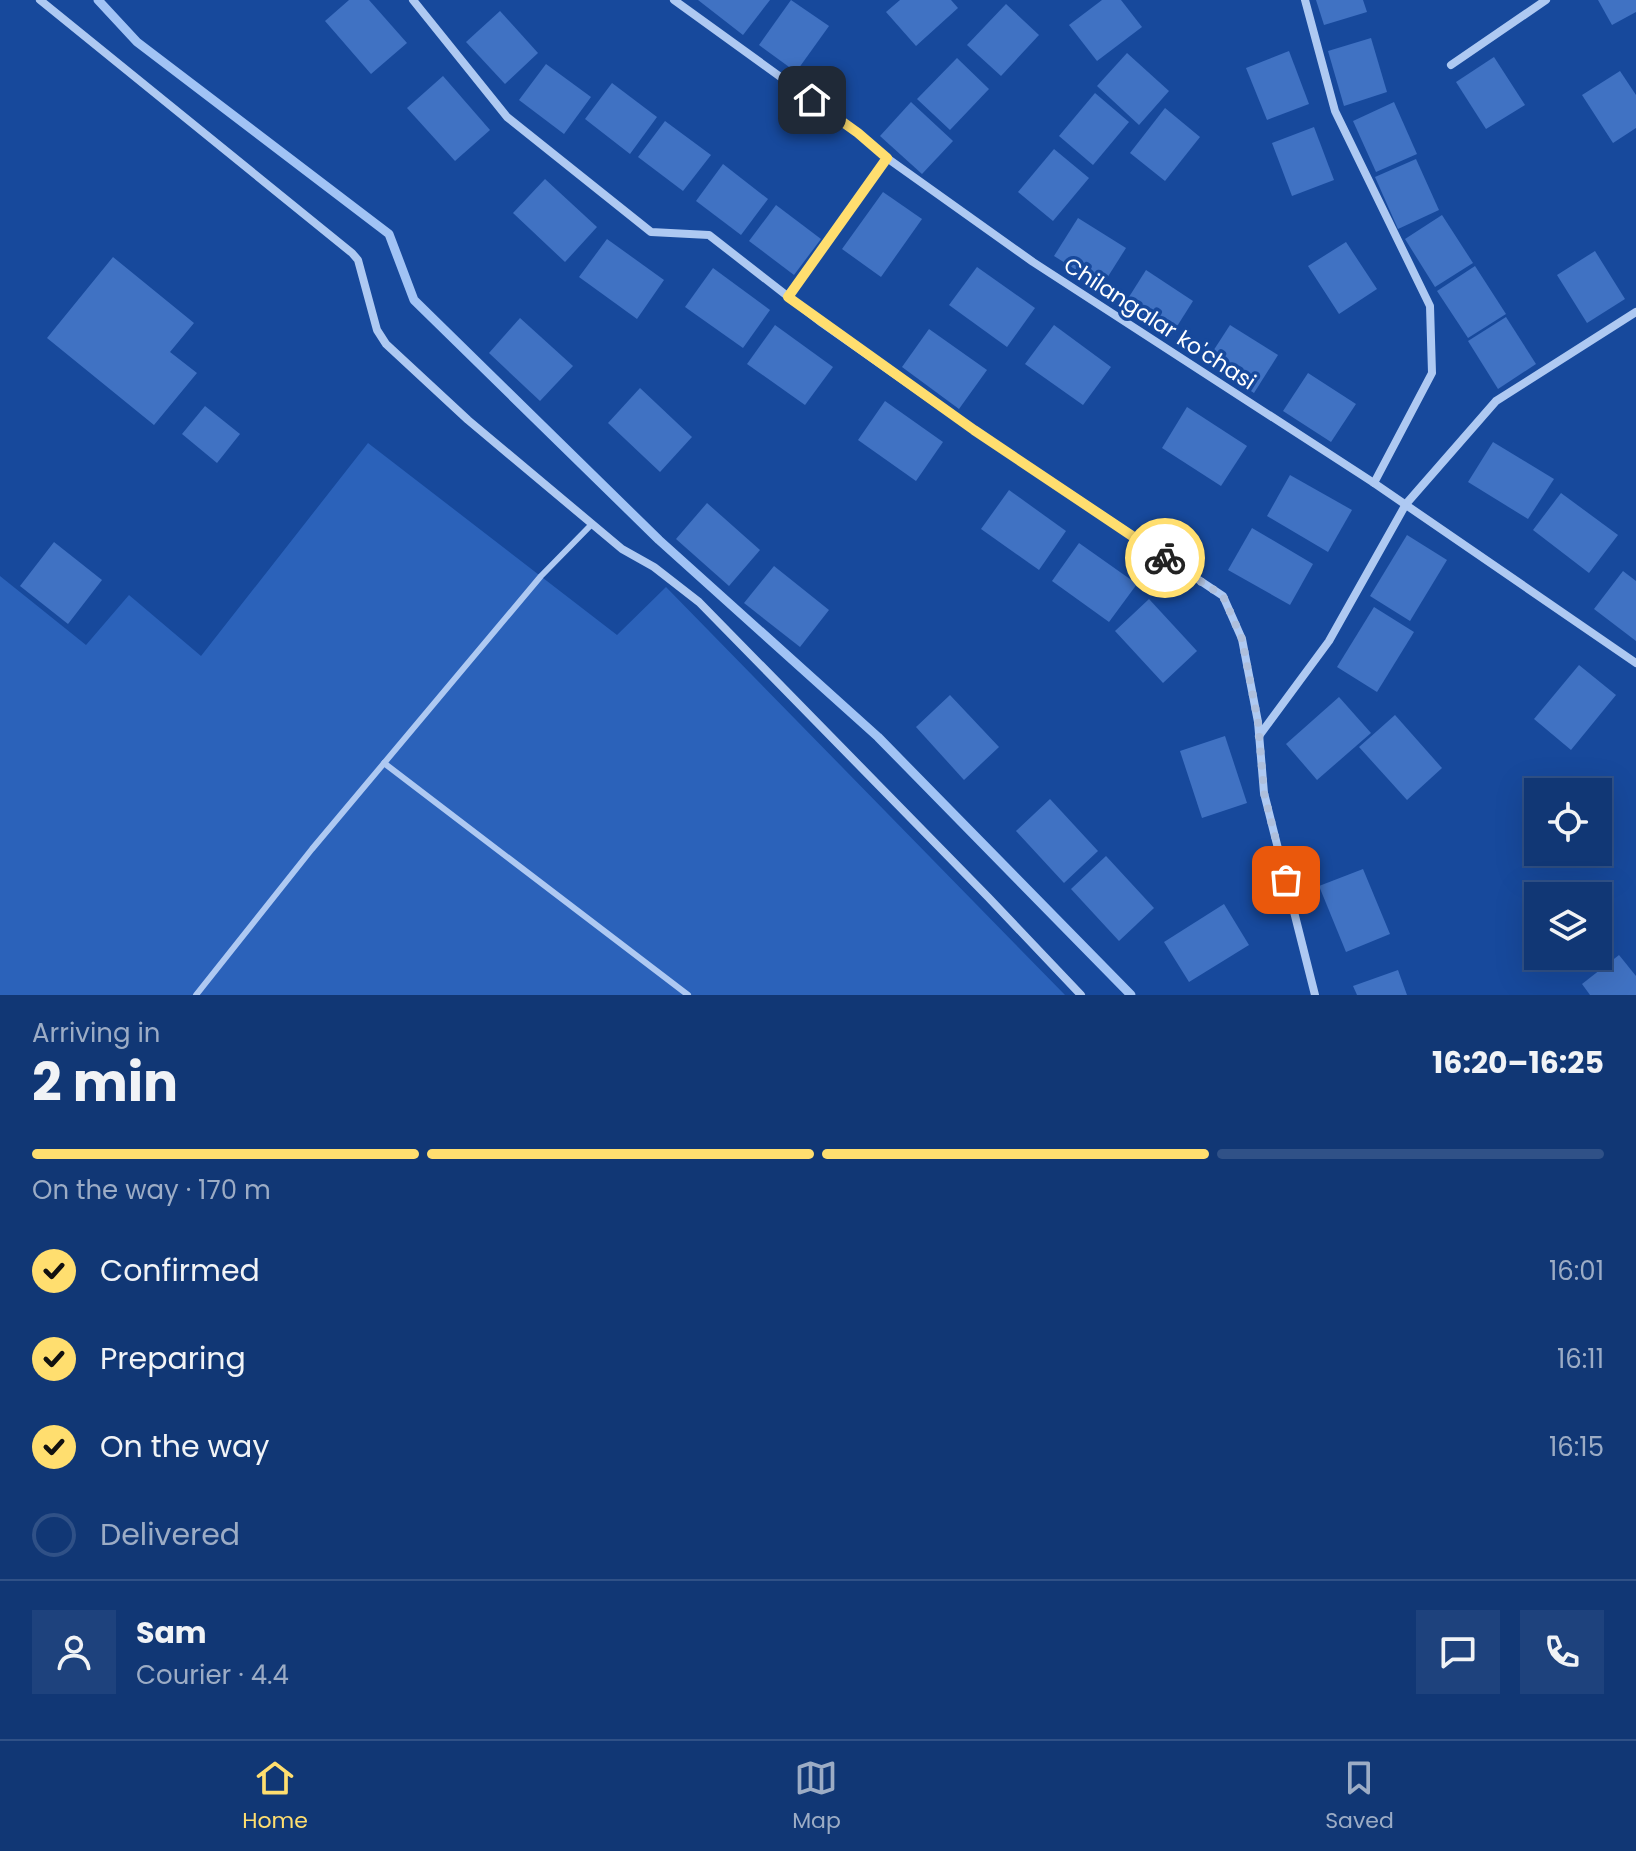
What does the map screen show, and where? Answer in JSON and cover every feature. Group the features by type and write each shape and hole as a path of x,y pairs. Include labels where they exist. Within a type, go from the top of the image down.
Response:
{"street":[{"path":"40,0 352,253 358,260 377,330 386,344 468,420 622,549 654,567 699,602 1081,995"},
{"path":"413,0 507,117 651,232 709,235 788,297 974,430 1223,596 1242,639 1259,736 1264,793 1315,995"},
{"name":"Chilangalar ko'chasi","path":"674,0 1033,262 1406,504 1636,663"},
{"path":"1305,0 1335,111 1430,306 1432,373 1374,483"},
{"path":"1451,65 1546,0"},
{"path":"788,297 887,158"},
{"path":"1259,736 1329,641 1406,504 1496,401 1636,312"}],"lane":[{"path":"196,995 541,576 592,524"},
{"path":"384,763 688,995"}],"shaded area":[{"path":"368,443 617,635 666,587 1065,995 0,995 0,576 86,645 129,595 201,656"}],"building":[{"path":"349,0 369,0 407,43 371,74 325,21"},
{"path":"698,0 770,0 743,35"},
{"path":"791,0 829,26 796,72 759,45"},
{"path":"900,0 951,0 958,8 916,46 886,12"},
{"path":"1102,0 1121,0 1142,27 1097,61 1069,25"},
{"path":"1316,0 1363,0 1367,12 1324,25"},
{"path":"1598,0 1636,0 1636,12 1612,25"},
{"path":"1006,4 1039,35 1001,76 967,45"},
{"path":"500,11 538,53 505,84 466,42"},
{"path":"1371,38 1387,92 1344,106 1328,51"},
{"path":"1289,51 1309,104 1267,120 1246,68"},
{"path":"1127,53 1169,91 1139,125 1097,86"},
{"path":"1494,57 1525,105 1486,129 1456,82"},
{"path":"957,58 989,89 950,130 917,99"},
{"path":"546,64 591,97 564,134 519,100"},
{"path":"1620,71 1636,95 1636,128 1613,143 1582,95"},
{"path":"443,76 490,130 455,161 407,108"},
{"path":"612,83 657,117 630,154 585,119"},
{"path":"1095,93 1129,122 1093,165 1059,136"},
{"path":"911,102 953,141 922,174 880,136"},
{"path":"1394,102 1417,154 1376,172 1353,121"},
{"path":"1165,108 1200,137 1165,181 1130,153"},
{"path":"665,121 711,155 683,191 638,157"},
{"path":"1314,127 1334,180 1292,196 1272,143"},
{"path":"1054,149 1089,178 1053,221 1018,192"},
{"path":"1416,159 1439,210 1398,229 1375,177"},
{"path":"723,164 768,199 741,235 696,201"},
{"path":"545,179 597,227 565,262 513,213"},
{"path":"883,192 922,219 881,277 842,249"},
{"path":"776,205 821,239 794,275 749,241"},
{"path":"1442,215 1473,263 1435,287 1405,239"},
{"path":"1078,218 1126,248 1102,286 1054,256"},
{"path":"607,239 664,280 637,319 579,277"},
{"path":"1346,242 1377,289 1339,314 1308,266"},
{"path":"1595,251 1625,299 1587,323 1557,275"},
{"path":"113,257 194,323 170,352 197,373 154,425 47,338"},
{"path":"1475,266 1506,314 1468,338 1437,291"},
{"path":"977,267 1035,308 1007,347 949,305"},
{"path":"713,268 770,310 743,348 685,307"},
{"path":"1146,270 1193,301 1169,339 1122,308"},
{"path":"1506,317 1536,364 1498,389 1468,341"},
{"path":"520,318 573,366 540,401 489,353"},
{"path":"775,325 833,367 805,405 747,364"},
{"path":"1054,325 1111,367 1083,405 1025,364"},
{"path":"1230,325 1278,355 1254,393 1206,362"},
{"path":"929,329 987,370 959,409 902,367"},
{"path":"1308,373 1356,404 1331,442 1283,411"},
{"path":"640,388 692,437 660,472 608,423"},
{"path":"885,401 943,442 916,481 858,440"},
{"path":"205,406 240,434 217,463 182,434"},
{"path":"1187,407 1247,446 1221,486 1162,448"},
{"path":"1493,442 1554,479 1528,519 1468,482"},
{"path":"1290,475 1352,510 1328,552 1267,516"},
{"path":"1009,490 1066,531 1039,570 981,529"},
{"path":"1561,493 1618,535 1589,573 1533,530"},
{"path":"707,503 760,550 729,586 676,539"},
{"path":"1252,528 1313,564 1290,605 1228,570"},
{"path":"1407,535 1447,560 1410,621 1370,596"},
{"path":"54,542 102,580 68,624 20,586"},
{"path":"1079,543 1137,584 1109,622 1052,581"},
{"path":"774,566 829,610 800,647 744,603"},
{"path":"1623,571 1636,581 1636,641 1594,609"},
{"path":"1149,599 1197,651 1163,683 1115,631"},
{"path":"1374,607 1414,632 1377,692 1337,667"},
{"path":"1579,665 1616,695 1571,750 1534,719"},
{"path":"950,695 999,747 964,780 916,727"},
{"path":"1339,697 1371,733 1317,780 1286,744"},
{"path":"1395,715 1442,768 1407,800 1359,747"},
{"path":"1225,736 1247,803 1202,818 1180,751"},
{"path":"1050,799 1098,851 1064,883 1016,831"},
{"path":"1106,856 1154,908 1119,941 1071,889"},
{"path":"1363,869 1390,934 1346,952 1319,886"},
{"path":"1224,904 1249,945 1189,982 1164,942"},
{"path":"1619,955 1636,976 1636,995 1590,995 1582,984 1600,970 1612,970 1612,960"},
{"path":"1398,970 1407,995 1357,995 1353,986"}],"waterway":[{"path":"98,0 137,42 389,234 414,300 659,540 878,737 1131,995"}],"way so far":[{"path":"1165,558 1223,596 1242,639 1258,722 1264,793 1286,880"}],"route":[{"path":"812,100 887,158 788,297 974,430 1165,558"}]}
